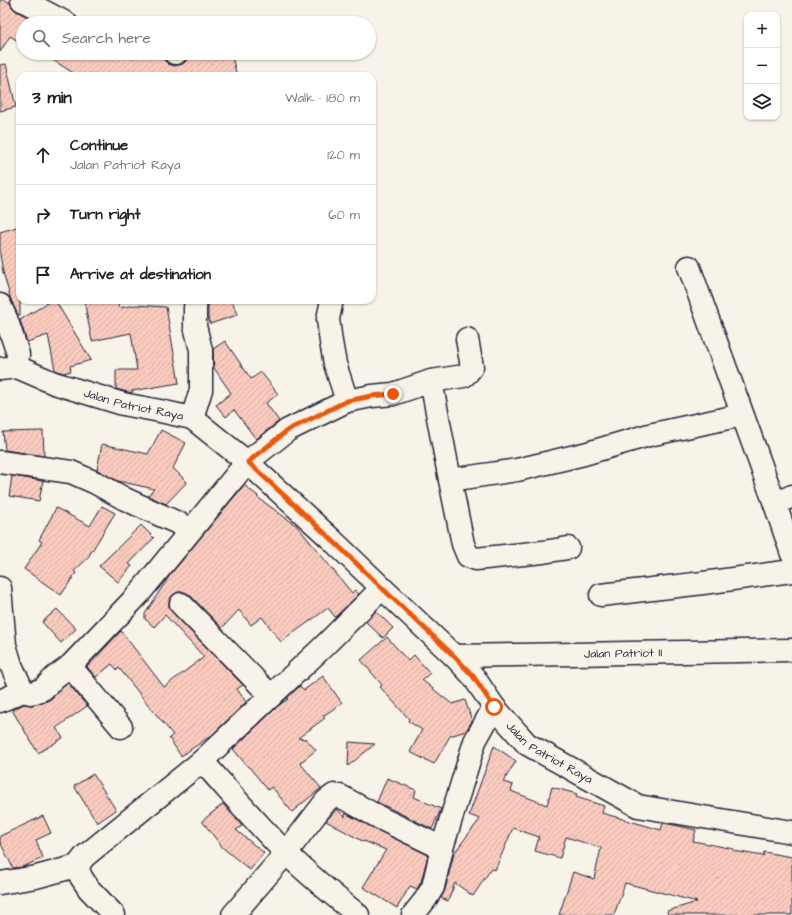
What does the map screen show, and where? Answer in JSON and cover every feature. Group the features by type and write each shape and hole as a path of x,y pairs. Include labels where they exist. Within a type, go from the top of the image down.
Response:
{"street":[{"path":"22,0 53,16"},
{"path":"689,267 742,415 783,500 792,554"},
{"path":"192,418 201,390 201,350 195,326 196,304"},
{"path":"331,304 328,319 331,342 335,364 347,401"},
{"path":"0,305 18,354 8,368"},
{"path":"0,588 5,645 11,665 23,690 30,693 35,692 43,688 70,666 137,596 248,462 288,430 347,401 393,394 431,381 464,376 472,367 467,339"},
{"name":"Jalan Patriot Raya","path":"8,368 123,404 192,418 248,462 454,656 473,676 494,707 527,744 638,806 792,832"},
{"path":"431,381 463,544 468,556 476,559 568,548"},
{"path":"450,480 517,470 584,454 649,435 742,415"},
{"path":"0,458 0,473"},
{"path":"0,462 71,472 192,529"},
{"path":"601,595 792,571"},
{"path":"0,883 36,877 77,866 85,856 202,762 328,642 382,588"},
{"path":"181,604 271,696"},
{"name":"Jalan Patriot II","path":"454,656 792,650"},
{"path":"70,666 121,727"},
{"path":"0,701 23,690"},
{"path":"413,915 433,887 442,848 475,741 494,707"},
{"path":"202,762 286,853 358,915"},
{"path":"233,915 286,853 326,801 334,795 340,796 382,819 442,848"},
{"path":"77,866 80,877 114,915"}],"building":[{"path":"0,0 5,0 10,3 16,11 26,16 16,16 16,40 10,36 0,52"},
{"path":"53,60 164,60 168,64 175,66 183,64 187,60 233,60 236,72 72,72"},
{"path":"6,64 16,107 0,111 0,65"},
{"path":"16,227 16,304 20,304 20,315 18,315 11,300 3,272 0,255 0,232"},
{"path":"46,304 57,304 91,360 70,366 71,371 63,373 55,370 48,335 27,342 20,320"},
{"path":"85,304 118,304 119,308 136,305 166,307 179,383 132,391 132,393 116,389 116,370 137,370 131,333 92,341"},
{"path":"208,304 233,304 237,315 210,324 208,318"},
{"path":"225,341 251,379 261,372 278,394 266,403 279,421 256,439 234,410 226,417 216,405 231,393 214,368 213,349"},
{"path":"161,430 186,443 173,468 187,482 166,504 148,496 154,489 118,481 97,470 102,444 148,454"},
{"path":"43,431 44,456 5,450 3,432"},
{"path":"12,476 43,481 39,501 9,496"},
{"path":"244,485 258,496 257,497 297,526 352,593 355,590 359,594 335,617 328,608 281,642 262,617 251,625 239,610 222,628 190,595 185,592 178,592 173,595 169,601 169,607 172,612 243,685 237,689 246,702 212,735 181,756 169,738 173,735 119,668 117,670 112,664 96,677 87,667 121,631 164,687 204,657 165,615 154,627 145,619 145,614 170,575"},
{"path":"102,506 115,513 87,559 74,571 76,573 61,595 24,569 42,542 39,540 56,508 90,526"},
{"path":"141,525 154,538 129,564 132,566 118,582 99,566"},
{"path":"57,609 76,629 61,643 42,622"},
{"path":"376,611 393,628 383,638 366,622"},
{"path":"387,637 408,661 414,655 430,673 422,680 452,704 465,700 472,721 466,731 450,736 434,764 410,752 422,730 408,721 409,719 380,687 382,685 361,660"},
{"path":"323,676 342,703 323,716 325,718 298,738 306,739 316,750 300,763 321,788 292,812 272,787 268,790 233,749 278,706 288,699 287,698 300,686 304,690"},
{"path":"68,683 87,706 56,728 63,738 38,753 12,710 24,704 32,705 47,701"},
{"path":"349,742 375,744 348,766"},
{"path":"494,746 516,761 503,782 513,785 511,791 547,805 552,787 577,794 576,797 604,806 602,813 661,830 663,823 696,830 693,841 763,856 764,852 792,857 792,915 668,915 667,911 697,902 625,883 614,915 559,915 573,872 594,879 601,848 566,837 560,858 535,851 539,837 513,828 495,870 491,869 473,896 455,883 448,901 441,898 445,890 454,853 480,819 469,815"},
{"path":"93,774 116,810 97,823 74,786"},
{"path":"387,778 416,790 414,797 441,809 432,829 377,802"},
{"path":"223,804 242,826 236,830 264,853 250,870 223,848 202,821"},
{"path":"337,809 345,817 345,813 428,855 421,882 417,889 410,886 397,908 363,887 386,850 364,842 326,821"},
{"path":"43,816 51,833 36,840 43,858 22,867 13,868 0,842 0,836"}],"route":[{"path":"393,394 347,401 288,430 248,462 454,656 473,676 494,707"}]}
